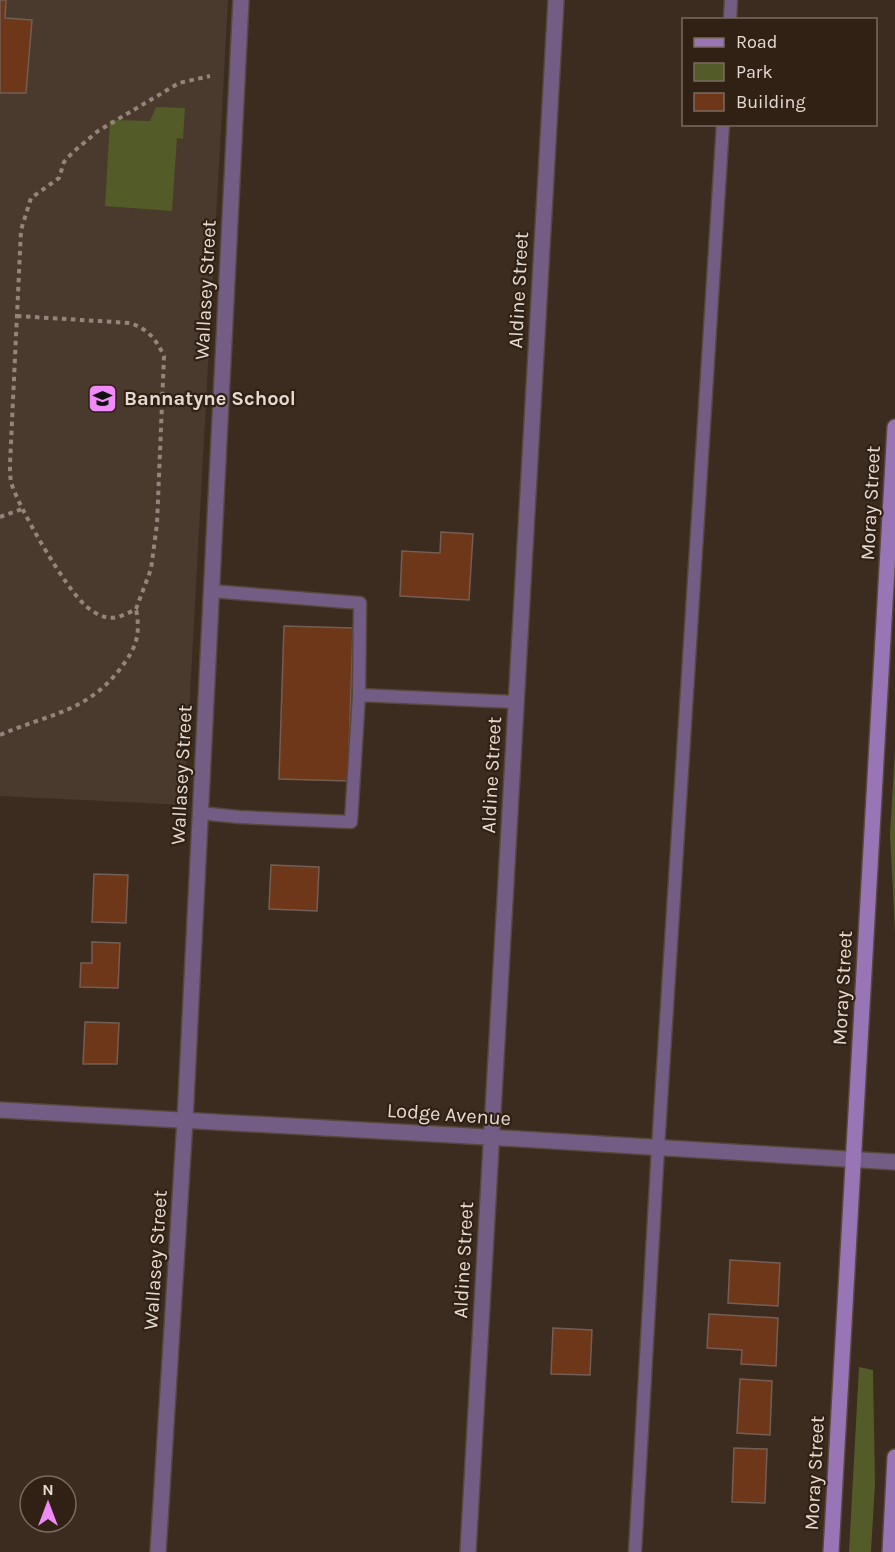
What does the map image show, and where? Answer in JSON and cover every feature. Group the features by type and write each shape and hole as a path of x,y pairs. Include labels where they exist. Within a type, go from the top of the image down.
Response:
{"main road":[{"name":"Moray Street","path":"831,1552 895,427"},
{"path":"890,1552 895,1457"}],"street":[{"name":"Wallasey Street","path":"158,1552 185,1120 241,0"},
{"name":"Aldine Street","path":"468,1552 556,0"},
{"name":"Lodge Avenue","path":"0,1110 895,1162"}],"lane":[{"path":"730,18 731,0"},
{"path":"635,1552 658,1148 723,126"},
{"path":"201,813 351,822 359,695 360,603 212,591"},
{"path":"359,695 516,702"}],"path":[{"path":"136,609 121,616 105,617 85,605 63,578 22,509 11,482 21,230 31,198 59,178 64,162 98,131 179,83 210,76"},
{"path":"0,735 29,722 66,711 92,698 108,684 137,643 139,626 136,609 151,568 157,524 164,356 157,340 144,328 130,323 17,316"},
{"path":"0,517 22,509"}],"shaded area":[{"name":"Bannatyne School","path":"0,0 228,0 184,805 0,796"}],"green space":[{"path":"156,107 185,108 183,139 177,138 172,211 105,206 110,120 150,121"},
{"path":"895,749 895,932 890,835"},
{"path":"859,1367 873,1370 875,1483 871,1552 849,1552"}],"building":[{"path":"0,0 6,0 5,18 32,20 26,93 0,93"},
{"path":"441,532 473,534 469,600 400,596 402,551 440,553"},
{"path":"284,626 353,628 348,781 279,779"},
{"path":"271,865 319,867 317,911 269,909"},
{"path":"94,874 128,875 126,923 92,922"},
{"path":"92,942 120,943 118,988 80,987 81,963 92,963"},
{"path":"85,1022 119,1023 117,1064 83,1064"},
{"path":"730,1260 780,1263 778,1306 728,1303"},
{"path":"709,1314 778,1318 776,1366 741,1364 742,1350 707,1348"},
{"path":"553,1328 592,1330 590,1375 551,1374"},
{"path":"740,1379 772,1381 770,1435 737,1433"},
{"path":"734,1448 767,1449 765,1503 732,1502"}],"place":[{"name":"Bannatyne School","path":"103,398"}]}
